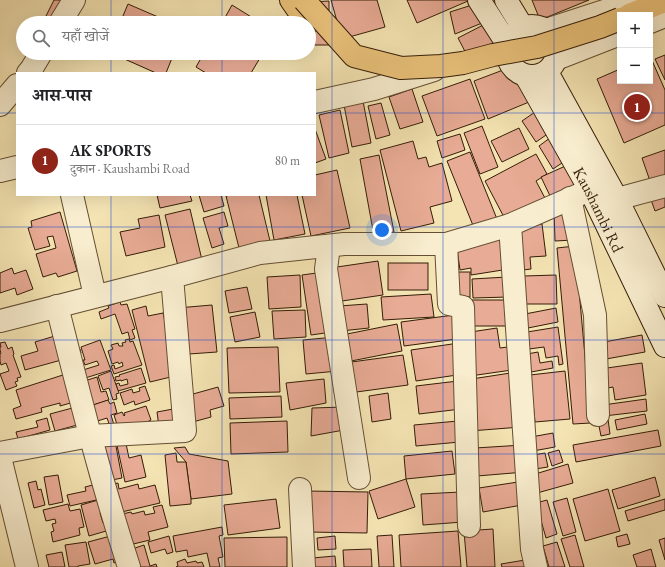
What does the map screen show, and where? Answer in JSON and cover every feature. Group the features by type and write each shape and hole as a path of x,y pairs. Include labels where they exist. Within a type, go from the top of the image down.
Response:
{"main road":[{"path":"291,0 302,16"},
{"path":"304,0 354,56 400,68 441,66 463,63 493,55 537,47 617,20"},
{"path":"637,12 665,1"},
{"path":"653,12 665,8"},
{"path":"316,31 348,60 382,75 432,74 542,52 617,25"}],"street":[{"path":"64,16 74,0"},
{"path":"479,0 508,46"},
{"path":"506,0 523,28"},
{"path":"546,30 638,0"},
{"path":"653,21 665,16"},
{"path":"543,69 557,50 556,43 546,30 531,26 523,28 511,38 507,52 513,67 519,72 543,69 617,35"},
{"path":"316,102 374,89 508,46"},
{"path":"29,72 37,60"},
{"path":"543,69 617,199 665,296"},
{"name":"Kaushambi Rd","path":"543,69 590,190 665,346"},
{"path":"0,105 16,86"},
{"path":"0,170 16,167"},
{"path":"617,199 665,186"},
{"path":"0,321 260,253 344,244 446,244 510,225 590,190"},
{"path":"72,196 95,296"},
{"path":"570,198 595,315 598,414"},
{"path":"510,225 531,541 536,567"},
{"path":"446,244 449,304 463,307 469,526"},
{"path":"329,246 326,268 359,478"},
{"path":"0,453 90,436 185,431 172,277"},
{"path":"56,306 90,436 129,567"},
{"path":"0,457 27,567"},
{"path":"300,489 304,567"}],"building":[{"path":"54,0 73,0 65,16 46,16"},
{"path":"331,0 377,0 385,27 342,39"},
{"path":"407,0 468,0 468,1 417,23"},
{"path":"532,0 589,0 540,20"},
{"path":"329,1 329,45 316,45 316,16 310,16 310,2"},
{"path":"128,4 156,16 123,16"},
{"path":"232,5 250,16 226,16"},
{"path":"472,5 487,21 455,34 450,12"},
{"path":"489,22 502,48 470,61 458,38"},
{"path":"665,55 665,80 655,59"},
{"path":"127,60 171,60 166,72 154,72"},
{"path":"200,60 259,60 252,72 204,72 196,67"},
{"path":"653,63 665,90 665,125 624,143 597,79 617,70 617,84 653,84"},
{"path":"511,67 529,102 488,119 474,81"},
{"path":"470,79 485,119 437,136 422,96"},
{"path":"412,89 423,122 400,129 389,97"},
{"path":"363,101 371,143 352,147 344,105"},
{"path":"381,103 390,135 376,139 368,106"},
{"path":"340,110 349,153 329,158 319,115"},
{"path":"535,112 549,133 536,142 522,121"},
{"path":"482,126 498,167 480,174 464,133"},
{"path":"519,128 529,149 502,162 491,141"},
{"path":"316,132 326,159 316,163"},
{"path":"460,134 465,150 442,158 437,141"},
{"path":"554,135 568,159 553,169 539,146"},
{"path":"413,141 418,159 426,157 429,167 442,163 452,201 430,207 434,223 401,231 380,150"},
{"path":"665,150 665,176 650,181 642,158"},
{"path":"470,152 497,219 474,228 447,161"},
{"path":"536,154 547,174 536,181 546,200 506,221 485,181"},
{"path":"379,155 394,232 374,236 360,159"},
{"path":"572,163 584,188 551,198 541,177"},
{"path":"337,170 350,228 311,236 302,196 316,196 316,175"},
{"path":"665,192 665,207 655,211 650,197"},
{"path":"157,196 190,196 192,201 160,208"},
{"path":"199,196 221,196 224,206 204,212"},
{"path":"226,196 259,196 270,241 239,248"},
{"path":"266,196 297,196 305,234 274,240"},
{"path":"190,209 202,260 178,266 165,215"},
{"path":"567,209 573,240 555,241 554,210"},
{"path":"60,212 77,271 58,277 56,273 43,277 36,254 56,248 53,236 47,237 50,246 35,250 28,228 32,227 31,221"},
{"path":"224,212 228,226 219,228 224,244 212,248 203,218"},
{"path":"159,215 165,247 126,256 120,232 140,228 138,219"},
{"path":"542,224 546,256 530,257 531,269 523,270 518,226"},
{"path":"504,235 509,269 471,275 471,268 460,270 456,242"},
{"path":"575,246 591,423 573,424 557,248"},
{"path":"378,261 383,295 335,302 330,268"},
{"path":"388,263 428,263 428,290 388,290"},
{"path":"12,268 14,274 26,270 33,289 17,295 15,288 0,293 0,273"},
{"path":"324,272 332,332 311,335 302,275"},
{"path":"454,272 470,272 470,297 454,297"},
{"path":"300,275 301,307 269,309 267,277"},
{"path":"556,275 557,304 524,304 524,276"},
{"path":"507,277 508,297 473,298 472,279"},
{"path":"247,287 252,309 229,313 225,291"},
{"path":"431,294 434,317 383,320 381,297"},
{"path":"467,300 509,300 510,326 467,326"},
{"path":"120,302 121,305 127,304 135,329 132,330 135,338 130,340 128,332 122,334 115,314 101,319 99,312 109,308 108,306"},
{"path":"367,304 369,328 341,331 339,306"},
{"path":"212,305 217,352 189,354 177,308"},
{"path":"146,306 148,316 163,313 179,375 150,382 132,310"},
{"path":"556,308 558,322 528,328 525,314"},
{"path":"305,310 306,337 274,339 272,311"},
{"path":"255,312 260,337 235,342 230,317"},
{"path":"454,315 457,339 404,346 401,322"},
{"path":"397,324 402,351 346,362 342,335"},
{"path":"558,327 563,364 559,365 558,356 546,358 544,347 529,349 527,332"},
{"path":"497,328 500,348 515,346 519,369 470,376 464,333"},
{"path":"58,335 65,359 25,370 21,356 38,351 35,342"},
{"path":"642,335 645,352 606,359 604,342"},
{"path":"335,337 338,371 306,374 303,340"},
{"path":"129,339 130,342 133,341 142,365 114,374 111,366 114,365 115,369 123,366 122,362 119,364 118,362 112,364 108,351 113,349 111,345 118,343 119,346 123,346 122,343"},
{"path":"100,340 111,370 82,379 73,351 80,349 81,353 78,354 83,370 99,365 97,361 85,365 81,347"},
{"path":"5,342 8,349 12,347 13,355 21,377 17,378 18,381 15,382 17,386 6,390 0,374 9,371 6,363 1,365 0,361 0,343"},
{"path":"459,343 464,374 416,381 411,350"},
{"path":"278,347 280,392 229,393 227,348"},
{"path":"538,352 540,363 552,361 553,368 531,372 527,354"},
{"path":"403,355 408,385 349,393 344,363"},
{"path":"642,363 646,395 615,400 613,387 602,389 600,369"},
{"path":"141,368 146,383 118,391 116,384 119,383 120,386 128,384 127,379 116,381 115,377"},
{"path":"111,371 119,393 116,394 117,399 113,400 109,388 103,390 98,376"},
{"path":"565,371 570,419 535,422 530,375"},
{"path":"517,372 521,427 470,431 465,380"},
{"path":"66,374 74,402 60,406 60,403 41,408 42,412 16,419 13,409 21,406 16,390"},
{"path":"97,377 101,392 106,391 109,400 84,408 78,383"},
{"path":"324,379 326,403 290,410 286,383"},
{"path":"458,381 461,409 419,414 416,386"},
{"path":"145,386 150,400 135,405 134,401 124,405 120,393 132,389 133,393 140,391 139,388"},
{"path":"218,387 224,406 210,410 211,417 189,423 186,396"},
{"path":"388,393 391,419 372,422 369,396"},
{"path":"281,396 282,417 230,419 229,398"},
{"path":"646,399 647,411 604,416 603,405"},
{"path":"108,400 110,404 114,402 117,413 111,415 115,428 111,429 107,418 88,424 84,408"},
{"path":"146,406 151,420 147,422 148,426 119,431 114,415 122,412 124,416 124,413"},
{"path":"76,407 81,424 55,431 50,414"},
{"path":"344,407 344,430 311,436 312,408"},
{"path":"173,409 183,423 159,427 157,412"},
{"path":"645,414 647,424 617,430 615,420"},
{"path":"47,418 50,430 18,439 16,432 38,427 36,421"},
{"path":"608,419 610,434 601,436 598,421"},
{"path":"287,421 288,452 231,454 230,423"},
{"path":"458,421 460,442 416,446 414,425"},
{"path":"658,430 661,446 576,462 573,445"},
{"path":"553,433 555,447 533,451 531,437"},
{"path":"125,439 129,458 141,455 146,477 125,482 116,441"},
{"path":"115,441 122,478 107,481 100,444"},
{"path":"523,445 525,472 477,476 475,448"},
{"path":"185,447 189,454 228,461 232,494 191,499 186,462 174,448"},
{"path":"559,450 563,462 552,466 548,453"},
{"path":"452,451 455,474 406,479 404,456"},
{"path":"176,453 177,462 186,462 191,504 170,506 165,455"},
{"path":"545,453 548,467 535,469 533,455"},
{"path":"568,464 573,483 537,493 532,475"},
{"path":"58,475 63,502 49,505 44,477"},
{"path":"655,477 660,496 618,509 612,490"},
{"path":"406,479 415,507 378,519 369,491"},
{"path":"36,481 38,490 41,489 45,505 34,508 28,483"},
{"path":"518,482 522,505 483,512 479,488"},
{"path":"101,483 105,498 70,506 67,495 86,491 85,487"},
{"path":"118,483 119,489 138,484 139,489 155,485 160,503 113,514 106,486"},
{"path":"608,489 620,531 585,541 573,499"},
{"path":"307,491 368,492 367,533 307,532"},
{"path":"461,492 463,522 423,525 421,494"},
{"path":"105,498 105,512 100,513 103,523 111,521 113,529 89,536 81,505"},
{"path":"567,498 576,532 563,536 553,502"},
{"path":"276,499 280,528 228,535 224,505"},
{"path":"665,499 665,510 628,521 625,511"},
{"path":"547,500 557,534 546,538 536,503"},
{"path":"68,504 70,511 80,509 84,527 79,528 80,535 53,542 51,532 54,531 52,524 56,523 55,519 46,521 43,510"},
{"path":"162,505 168,527 148,532 150,540 125,546 118,515 144,511 145,515 155,513 153,507"},
{"path":"222,527 223,535 219,536 223,557 218,558 220,567 210,567 207,553 188,557 187,550 176,552 173,536"},
{"path":"493,529 495,567 467,567 464,531"},
{"path":"458,531 461,567 401,567 399,535"},
{"path":"118,534 125,559 114,563 113,559 95,564 88,542"},
{"path":"627,534 630,544 618,547 616,537"},
{"path":"392,535 394,567 379,567 377,536"},
{"path":"575,535 584,567 570,567 561,539"},
{"path":"169,536 173,552 167,554 165,549 151,553 148,542"},
{"path":"335,536 336,549 318,550 317,538"},
{"path":"287,537 287,567 225,567 224,538"},
{"path":"665,538 665,560 659,540"},
{"path":"86,542 90,564 78,567 69,567 65,545"},
{"path":"557,542 565,567 549,567 543,546"},
{"path":"144,545 150,566 156,564 157,567 131,567 126,551"},
{"path":"371,549 372,567 344,567 343,550"},
{"path":"651,549 656,567 637,567 633,555"},
{"path":"62,552 65,567 49,567 46,555"},
{"path":"335,556 336,567 312,567 312,558"},
{"path":"185,559 187,563 196,561 197,563 202,562 204,567 176,567 178,566 177,562"},
{"path":"531,559 532,567 502,567 501,564"}],"place":[{"name":"AK SPORTS","path":"637,107"}]}
